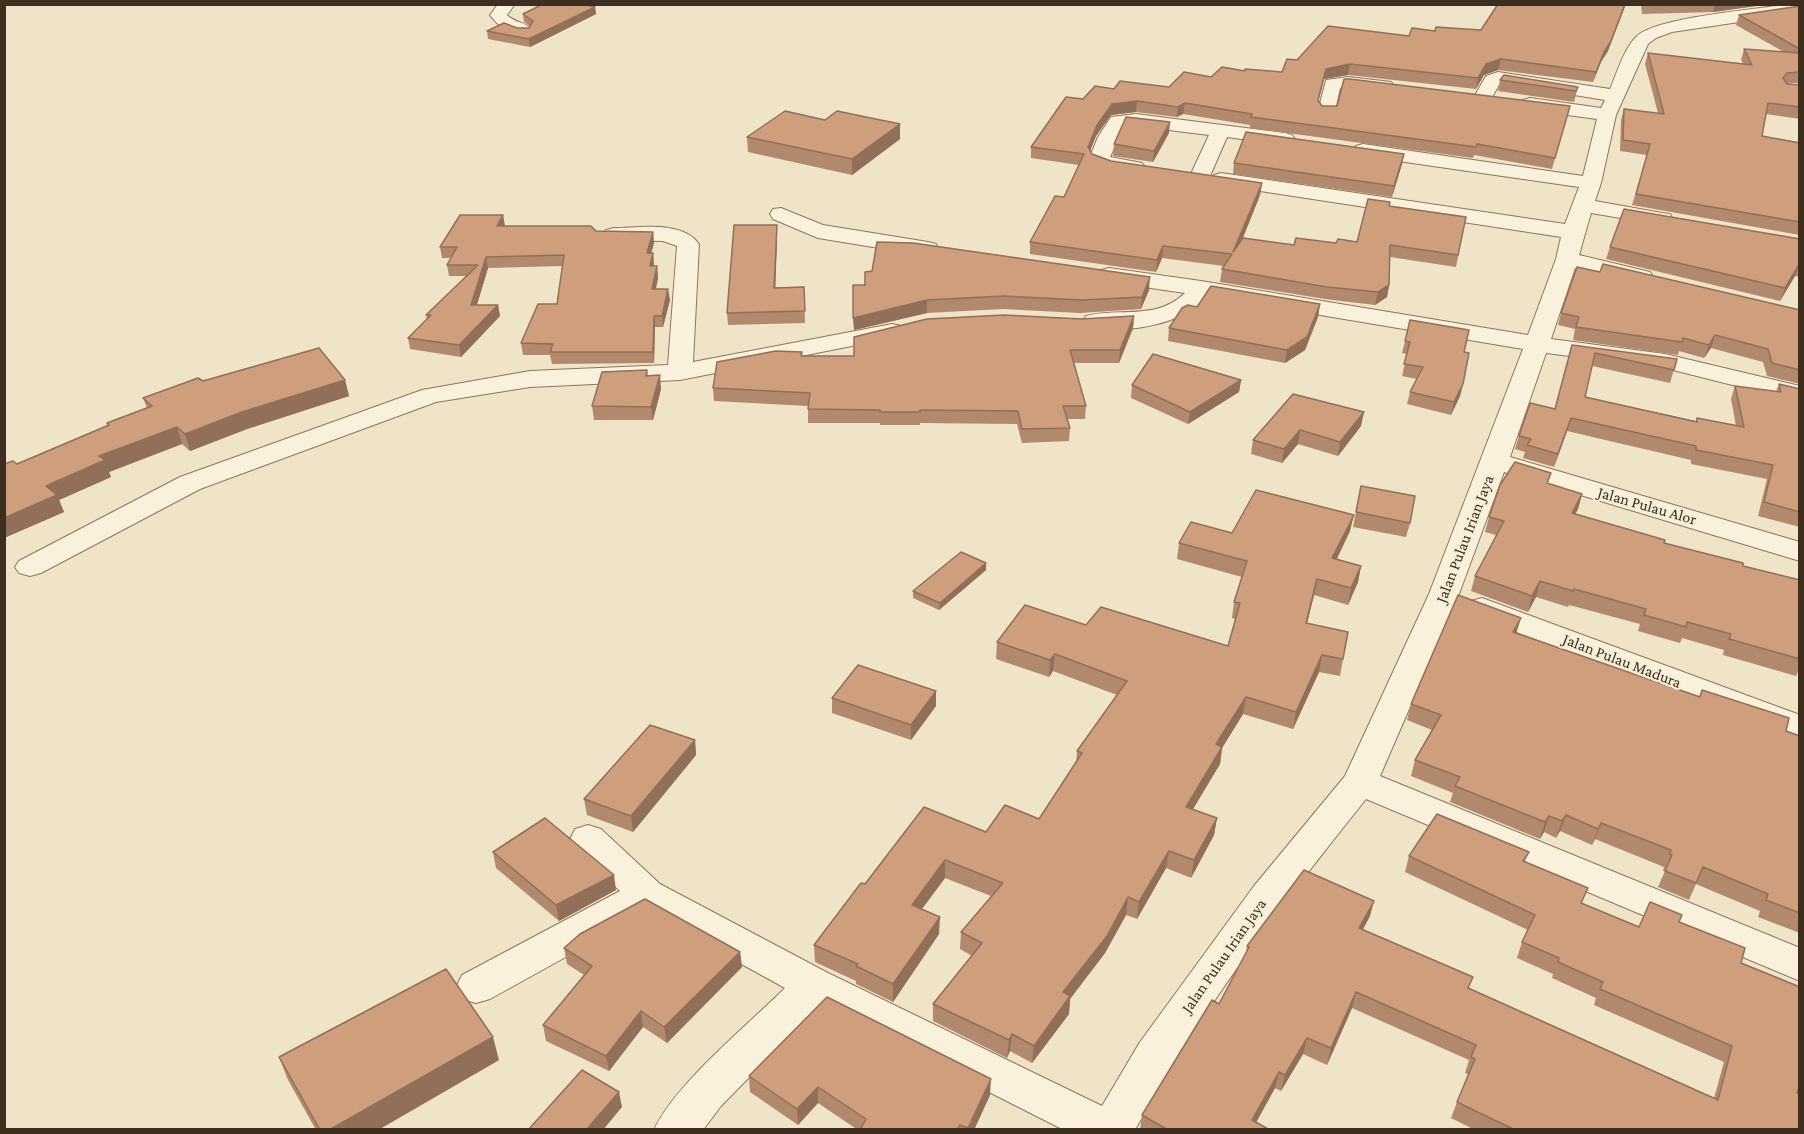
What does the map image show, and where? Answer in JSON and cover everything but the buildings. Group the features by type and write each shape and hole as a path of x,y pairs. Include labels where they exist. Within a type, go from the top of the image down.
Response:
{"street":[{"path":"507,4 498,15 505,23 524,30"},
{"name":"Jalan Pulau Irian Jaya","path":"1110,1130 1155,1054 1254,914 1360,782 1444,594 1495,461 1570,246 1612,106 1644,38 1672,27 1748,10 1800,8"},
{"path":"1484,97 1492,80 1498,77 1612,106"},
{"path":"1327,111 1330,87 1335,83 1406,89"},
{"path":"1461,95 1512,101 1612,106"},
{"path":"1155,170 1100,161 1108,136 1118,121 1136,120 1302,141"},
{"path":"1200,176 1221,130"},
{"path":"1348,148 1587,194 1685,223"},
{"path":"1177,173 1570,246 1660,282"},
{"path":"781,214 818,231 944,251"},
{"path":"605,235 667,234 679,237 688,244 680,372"},
{"path":"1085,272 1201,288 1535,344 1665,361 1800,394"},
{"path":"1069,321 1136,320 1169,315 1194,299 1201,288"},
{"path":"30,567 190,483 431,395 530,379 680,372 869,337 911,325"},
{"name":"Jalan Pulau Alor","path":"1495,461 1800,552"},
{"name":"Jalan Pulau Madura","path":"1444,594 1800,728"},
{"path":"1360,782 1800,965"},
{"path":"588,839 646,894 814,986 1110,1130"},
{"path":"476,987 646,894"},
{"path":"676,1130 706,1093 814,986"}]}
